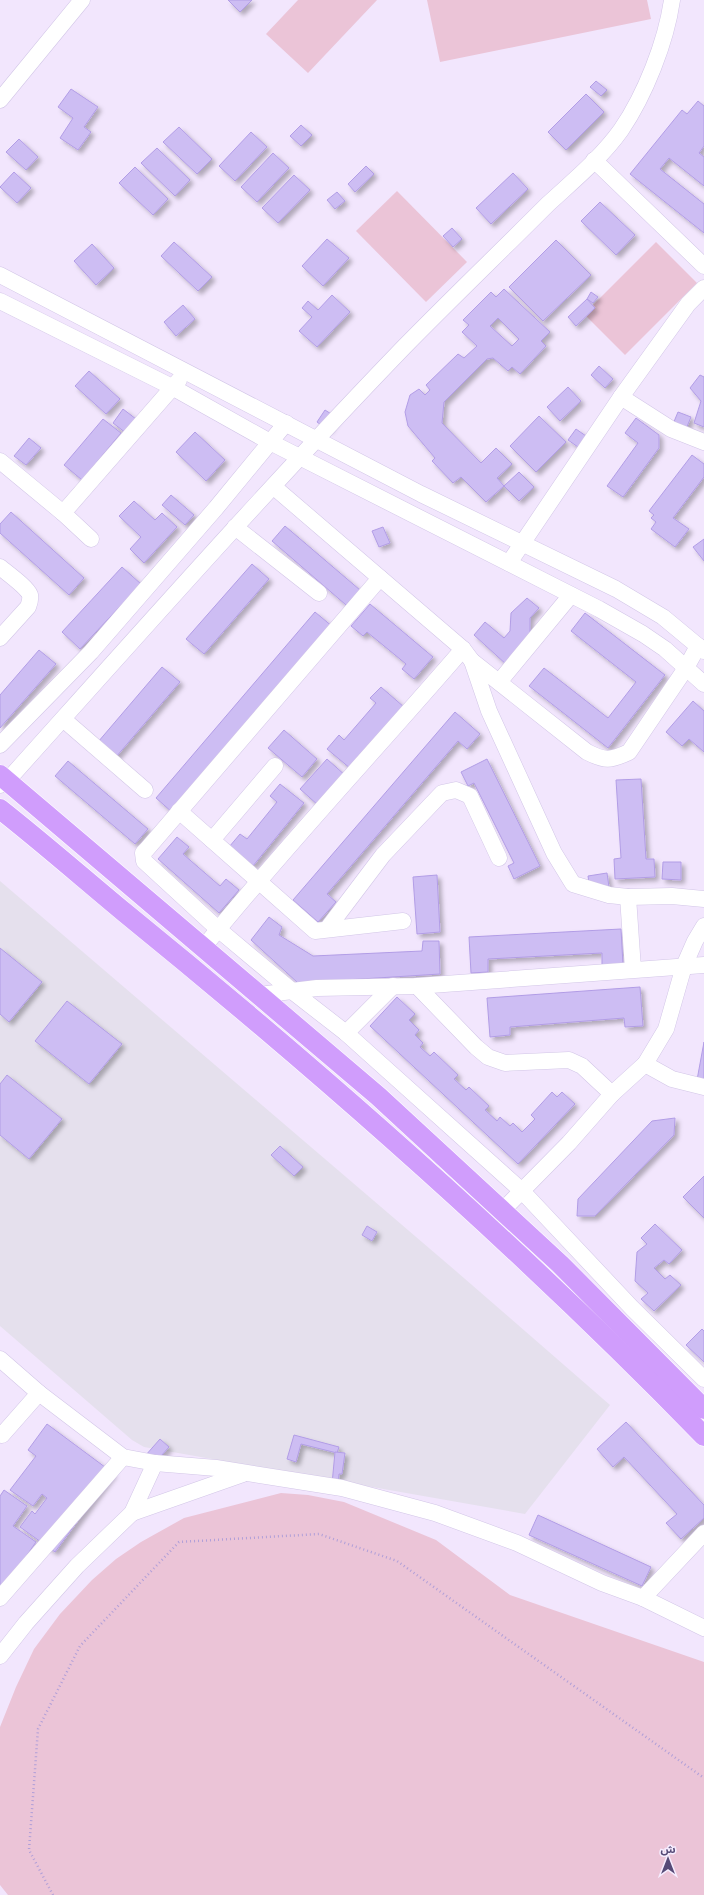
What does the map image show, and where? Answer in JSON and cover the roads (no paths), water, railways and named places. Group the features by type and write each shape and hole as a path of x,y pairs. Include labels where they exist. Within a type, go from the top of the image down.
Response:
{"main road":[{"path":"2,780 378,1096 560,1264 704,1409"},
{"path":"0,809 8,822 222,991 380,1127 515,1250 649,1379 704,1436"}],"street":[{"path":"0,100 82,0"},
{"path":"2,780 63,719 234,527 274,487 316,439 435,316 594,160 620,131 636,104 654,66 670,17 672,0"},
{"path":"594,160 704,266"},
{"path":"0,296 6,278 421,494 616,589 663,617 701,648 629,752 615,759 602,759 586,752 499,682 274,487"},
{"path":"509,563 621,397 688,304 704,288"},
{"path":"0,301 172,387 270,442 509,563 643,634 665,649 704,684"},
{"path":"63,513 185,372"},
{"path":"621,397 671,428 704,442"},
{"path":"0,745 91,652 216,508 286,423"},
{"path":"0,461 63,513 91,539"},
{"path":"234,527 319,593"},
{"path":"0,566 26,590 30,595 30,602 28,607 0,638"},
{"path":"380,578 179,811 147,849 143,857 146,863 218,929 292,991 346,1033 522,1191 632,1308 704,1379"},
{"path":"499,682 571,595"},
{"path":"203,948 258,880 371,755 467,655"},
{"path":"467,655 489,710 554,853 573,884 609,895 628,897 672,896 704,899"},
{"path":"63,719 145,790"},
{"path":"212,840 274,766"},
{"path":"327,929 383,854 442,793 456,790 470,796 499,858"},
{"path":"179,811 315,930 403,921"},
{"path":"628,897 633,969"},
{"path":"502,1211 569,1143 612,1094 645,1064 666,1029 684,966 695,941 704,926"},
{"path":"259,995 317,988 417,986 704,965"},
{"path":"346,1033 393,986"},
{"path":"417,986 476,1047 491,1059 505,1063 569,1060 582,1066 612,1094"},
{"path":"645,1064 672,1079 704,1087"},
{"path":"0,1359 39,1393 123,1457 155,1463 216,1468 245,1474 342,1488 435,1513 517,1543 602,1583 643,1598 704,1628"},
{"path":"1,1435 39,1393"},
{"path":"0,1598 123,1457"},
{"path":"0,1656 26,1623 77,1566 132,1513 155,1463"},
{"path":"132,1513 245,1474"},
{"path":"643,1598 704,1533"}]}
